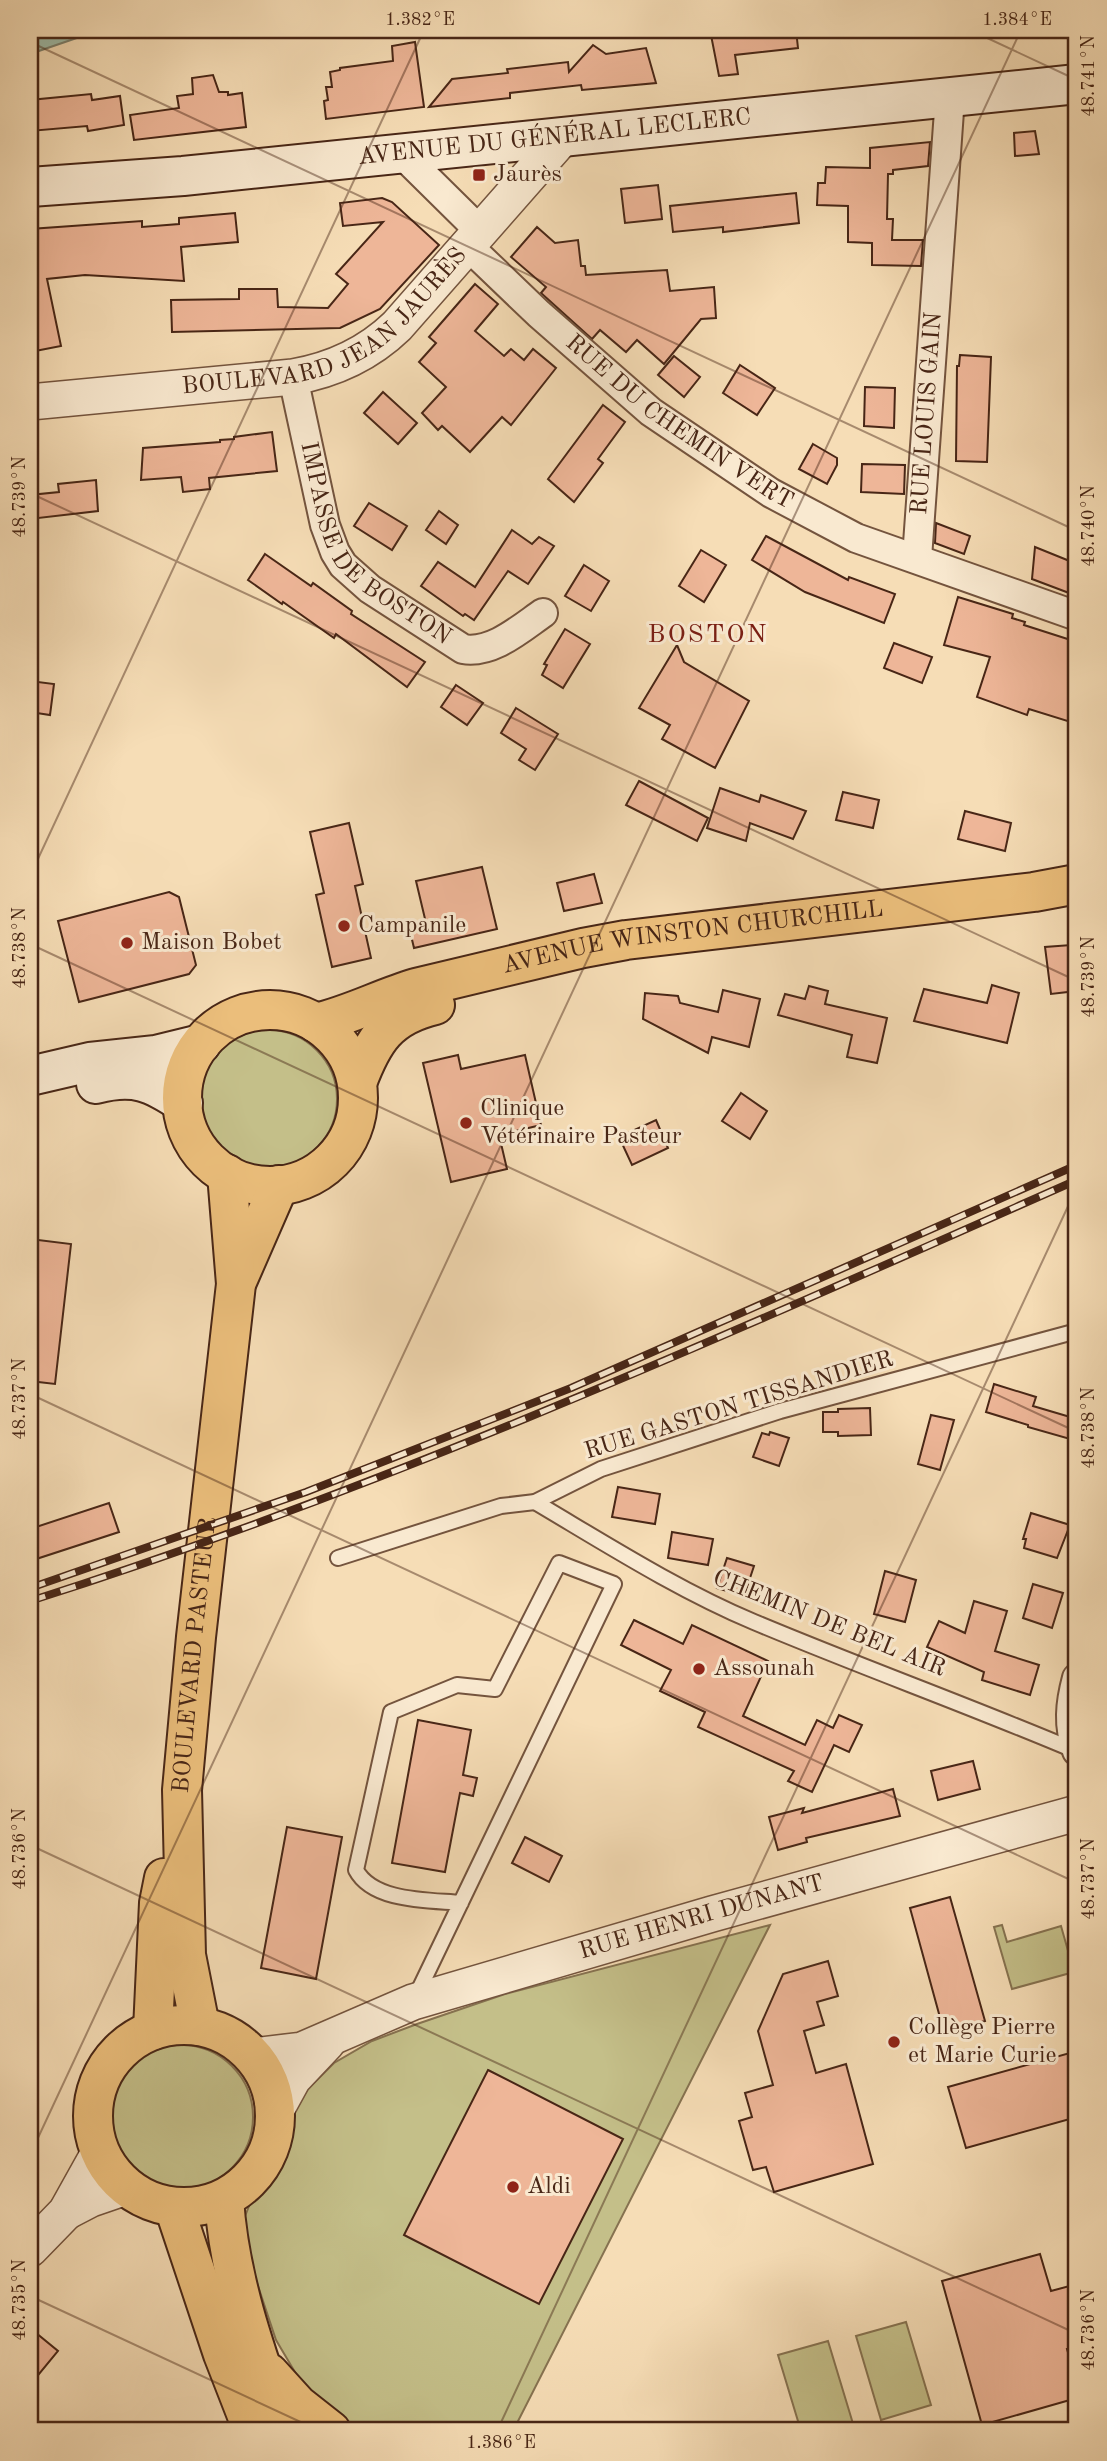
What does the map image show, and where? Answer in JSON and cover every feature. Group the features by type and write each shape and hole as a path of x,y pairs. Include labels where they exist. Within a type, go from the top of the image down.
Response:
{"main road":[{"name":"AVENUE DU GÉNÉRAL LECLERC","path":"30,187 170,177 1077,85"},
{"name":"AVENUE WINSTON CHURCHILL","path":"316,1023 354,1013 392,995 416,988 626,940 1034,892 1077,884"},
{"name":"AVENUE WINSTON CHURCHILL","path":"357,1083 364,1063 379,1037 401,1016 421,1008 683,952 1077,902"},
{"path":"254,1011 286,1012 316,1023 343,1048 357,1083 354,1125 340,1151 319,1171 279,1185 252,1184 227,1174 205,1156 187,1124 183,1103 186,1072 201,1044 225,1023 254,1011"},
{"path":"30,1076 90,1062 156,1055 201,1044"},
{"path":"30,1101 112,1080 132,1079 159,1088 183,1103"},
{"path":"227,1174 236,1284"},
{"path":"236,1284 279,1185"},
{"name":"BOULEVARD PASTEUR","path":"200,2026 186,1955 182,1790 196,1637 236,1284"},
{"path":"153,2030 159,1903 182,1790"},
{"path":"176,2025 200,2026 229,2036 253,2056 269,2081 276,2110 274,2137 264,2162 247,2184 224,2199 200,2207 174,2207 149,2200 126,2187 111,2171 100,2151 93,2123 96,2093 107,2066 127,2044 153,2030 176,2025"},
{"path":"224,2199 226,2238 254,2348 283,2431"},
{"path":"174,2207 223,2354 253,2431"},
{"path":"254,2348 280,2388 331,2431"}],"street":[{"name":"RUE LOUIS GAIN","path":"917,558 950,97"},
{"name":"BOULEVARD JEAN JAURÈS","path":"30,402 293,377 333,367 384,338 564,136"},
{"name":"RUE DU CHEMIN VERT","path":"401,153 539,314 662,419 771,493 856,538 917,558"},
{"name":"IMPASSE DE BOSTON","path":"293,377 325,525 335,552 353,576 463,649 478,650 503,640 543,613"},
{"path":"917,558 1077,616"},
{"path":"1077,1678 1070,1712 1071,1733 1077,1751"},
{"name":"RUE HENRI DUNANT","path":"253,2056 302,2050 413,2003 640,1935 1077,1813"},
{"path":"276,2110 293,2079 332,2038"},
{"path":"30,2249 66,2212 100,2151"},
{"path":"66,2212 91,2199 126,2187"}],"lane":[{"name":"RUE GASTON TISSANDIER","path":"338,1558 501,1506 535,1502 601,1469 780,1411 1077,1331"},
{"name":"CHEMIN DE BEL AIR","path":"535,1502 627,1557 753,1622 1009,1721 1077,1751"},
{"path":"413,2003 461,1903 614,1584 559,1563 495,1689 457,1685 391,1712 356,1871 362,1881 385,1894 461,1903"}],"shaded area":[{"path":"30,30 100,30 30,54"},
{"path":"268,1030 294,1035 317,1050 332,1073 337,1099 332,1125 317,1148 294,1163 268,1168 242,1163 219,1148 204,1125 199,1099 204,1073 219,1050 242,1035"},
{"path":"770,1925 513,2431 348,2431 299,2379 276,2340 255,2277 244,2230 244,2219 249,2206 271,2177 284,2150 292,2113 300,2097 334,2063 372,2041 417,2024 505,1994"},
{"path":"1002,1925 1007,1942 1061,1926 1074,1972 1012,1989 994,1927"},
{"path":"181,2045 208,2051 232,2066 247,2090 253,2117 247,2144 232,2168 208,2183 181,2189 154,2183 130,2168 115,2144 109,2117 115,2090 130,2066 154,2051"},
{"path":"906,2322 931,2405 881,2420 856,2336"},
{"path":"828,2341 854,2427 839,2431 801,2431 778,2355"}],"building":[{"path":"710,30 796,30 798,48 735,55 738,74 719,76"},
{"path":"415,42 424,107 326,119 324,101 328,100 326,87 332,87 330,72 340,68 393,61 392,46"},
{"path":"593,45 606,54 646,48 656,83 582,90 581,85 510,93 510,98 429,107 452,79 508,73 507,69 568,62 569,72"},
{"path":"213,75 219,92 228,92 228,95 242,93 246,127 134,140 130,115 179,108 177,96 193,94 192,78"},
{"path":"91,94 92,100 120,96 124,125 88,131 87,126 30,131 30,100"},
{"path":"1035,131 1039,154 1015,156 1014,133"},
{"path":"930,142 928,166 893,170 893,174 888,174 887,219 893,219 892,240 923,240 921,266 872,265 872,243 848,242 848,206 817,205 818,183 825,183 826,167 870,168 870,148"},
{"path":"658,185 662,219 625,223 621,189"},
{"path":"796,193 799,223 723,232 723,227 673,232 670,206"},
{"path":"382,198 392,202 439,245 380,309 340,328 172,332 171,300 239,299 239,289 277,289 278,307 328,308 348,284 336,274 383,222 343,226 340,203"},
{"path":"235,213 238,242 181,247 184,281 85,275 47,279 61,346 30,352 30,229 142,221 142,227 179,224 179,218"},
{"path":"537,227 555,243 578,240 581,266 585,266 586,275 667,270 670,291 714,287 716,318 701,319 664,364 637,340 626,352 600,330 592,339 541,293 546,287 511,257"},
{"path":"475,284 498,304 475,331 504,356 511,349 524,360 533,349 556,368 511,425 502,417 470,452 442,426 438,430 422,413 446,387 419,362 436,343 429,337"},
{"path":"960,355 991,357 987,462 956,461 957,366"},
{"path":"674,356 700,377 684,397 658,375"},
{"path":"740,365 775,388 757,415 723,393"},
{"path":"865,387 895,388 894,428 864,426"},
{"path":"383,392 417,423 398,444 364,413"},
{"path":"603,405 625,422 598,459 603,463 574,502 548,479"},
{"path":"272,432 277,471 209,478 210,489 183,492 181,477 141,480 143,448 220,442 234,437"},
{"path":"813,444 837,458 837,465 827,484 799,469"},
{"path":"862,464 905,465 904,494 861,492"},
{"path":"96,480 98,511 30,519 30,495 59,492 58,484"},
{"path":"369,503 407,526 392,550 354,526"},
{"path":"439,511 458,525 446,544 426,530"},
{"path":"936,523 970,536 964,554 935,543"},
{"path":"512,530 532,544 539,537 554,546 528,584 508,571 474,620 465,614 463,616 421,586 438,562 475,587"},
{"path":"766,536 848,580 849,577 895,594 884,623 805,592 752,560"},
{"path":"1035,547 1077,564 1077,596 1032,579"},
{"path":"701,550 726,565 704,602 679,586"},
{"path":"265,554 311,586 313,583 352,611 351,614 425,662 407,687 336,634 334,638 248,580"},
{"path":"584,565 609,581 591,611 565,596"},
{"path":"958,597 1013,614 1012,618 1025,622 1024,625 1077,642 1077,724 1029,709 1027,715 977,697 990,657 944,645"},
{"path":"565,629 590,644 563,688 542,675 547,665 544,664"},
{"path":"894,643 932,657 922,683 884,668"},
{"path":"677,645 684,662 749,701 715,768 662,739 670,725 639,708"},
{"path":"30,681 54,684 50,715 30,712"},
{"path":"456,685 483,703 467,725 441,707"},
{"path":"516,708 558,734 535,770 519,760 526,749 501,733"},
{"path":"639,781 708,818 697,841 626,805"},
{"path":"720,788 759,802 761,795 806,811 793,839 750,823 746,841 707,828"},
{"path":"843,792 879,800 873,828 836,820"},
{"path":"965,811 1011,823 1005,851 958,839"},
{"name":"Campanile","path":"349,823 363,884 355,886 371,958 332,967 316,895 324,893 310,832"},
{"name":"Campanile","path":"482,867 497,929 414,948 409,927 426,923 416,881"},
{"path":"594,874 602,903 564,911 557,883"},
{"name":"Maison Bobet","path":"169,892 179,897 196,965 189,974 79,1002 58,921"},
{"path":"1071,945 1076,991 1051,994 1045,947"},
{"path":"992,985 1019,993 1007,1043 914,1021 924,989 987,1003"},
{"path":"809,986 828,991 825,1004 887,1018 877,1063 847,1057 852,1035 778,1015 785,994 805,999"},
{"path":"723,990 760,999 749,1047 712,1037 708,1053 643,1019 645,993 678,996 680,1003 718,1012"},
{"name":"Clinique Vétérinaire Pasteur","path":"458,1055 461,1069 525,1055 541,1125 499,1135 507,1169 451,1182 423,1063"},
{"path":"741,1093 767,1111 750,1139 722,1121"},
{"path":"656,1120 668,1148 632,1165 619,1137"},
{"path":"30,1239 71,1244 55,1384 30,1381"},
{"path":"994,1384 1036,1397 1033,1406 1077,1419 1077,1441 986,1412"},
{"path":"870,1408 871,1435 838,1436 838,1432 823,1432 823,1412"},
{"path":"931,1415 954,1420 940,1470 918,1464"},
{"path":"770,1432 789,1438 779,1466 753,1457 762,1433 769,1435"},
{"path":"618,1487 660,1494 655,1524 612,1517"},
{"path":"109,1503 119,1532 30,1561 30,1529"},
{"path":"1031,1513 1070,1525 1057,1558 1024,1548 1026,1539 1023,1539"},
{"path":"672,1532 713,1539 708,1565 668,1558"},
{"path":"727,1558 754,1566 744,1596 717,1588"},
{"path":"885,1571 916,1580 905,1622 874,1614"},
{"path":"1033,1584 1063,1593 1052,1628 1023,1618"},
{"path":"974,1601 1007,1611 995,1651 1039,1665 1030,1695 982,1680 984,1672 927,1647 939,1621 965,1633"},
{"path":"634,1620 683,1644 692,1625 768,1661 743,1716 805,1745 817,1720 833,1728 839,1715 862,1725 849,1752 834,1745 812,1792 788,1781 794,1771 698,1727 705,1712 660,1691 671,1670 621,1645"},
{"path":"418,1720 471,1730 463,1775 477,1778 473,1796 460,1793 445,1872 392,1863"},
{"path":"973,1761 980,1789 938,1800 931,1771"},
{"path":"893,1789 900,1816 806,1838 807,1842 778,1850 769,1817 804,1808 802,1813"},
{"path":"287,1827 342,1837 316,1979 261,1968"},
{"path":"525,1837 562,1856 549,1882 512,1863"},
{"path":"950,1897 985,2021 944,2032 910,1908"},
{"path":"828,1961 838,1996 817,2002 824,2025 804,2031 816,2073 846,2064 873,2164 774,2192 766,2167 753,2170 739,2121 752,2117 745,2093 773,2085 758,2031 783,1974"},
{"path":"1077,2051 1077,2117 966,2148 948,2087"},
{"name":"Aldi","path":"488,2070 623,2139 539,2304 404,2235"},
{"path":"1040,2254 1051,2291 1077,2284 1077,2347 1067,2349 1077,2384 1077,2398 982,2425 942,2281"},
{"path":"30,2328 58,2351 30,2385"}],"railway":[{"path":"30,1588 306,1492 571,1388 1077,1165"},
{"path":"30,1601 297,1509 428,1458 689,1350 1077,1180"}],"place":[{"name":"Jaurès","path":"479,175"},
{"name":"Campanile","path":"344,926"},
{"name":"Maison Bobet","path":"127,943"},
{"name":"Clinique Vétérinaire Pasteur","path":"466,1123"},
{"name":"Assounah","path":"699,1669"},
{"name":"Collège Pierre et Marie Curie","path":"894,2042"},
{"name":"Aldi","path":"513,2187"}],"district":[{"name":"BOSTON","path":"708,635"}]}
